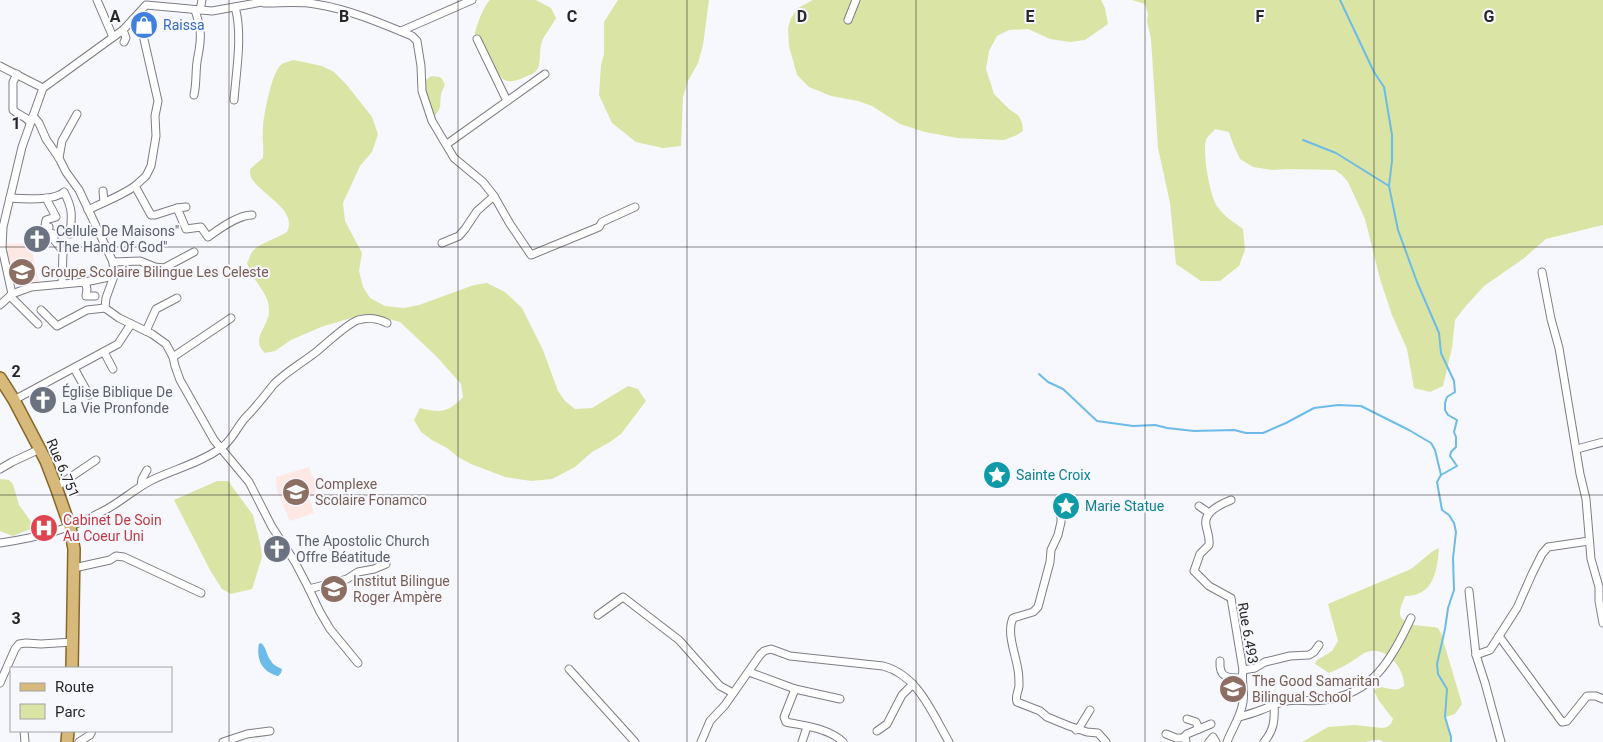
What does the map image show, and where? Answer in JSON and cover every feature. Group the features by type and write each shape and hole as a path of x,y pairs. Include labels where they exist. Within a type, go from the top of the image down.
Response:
{"main road":[{"name":"Rue 6.751","path":"0,378 40,449 70,528 74,548 72,667"}],"street":[{"path":"97,0 113,37"},
{"path":"38,324 11,295 4,263 2,242 3,227 22,147 31,119 43,88 123,30 146,2 154,0"},
{"path":"194,95 197,81 195,57 201,43 201,30 197,10 202,0"},
{"path":"401,31 472,0"},
{"path":"848,20 856,0"},
{"path":"146,2 212,11 268,1 320,4 354,14 412,36 417,41 422,91 432,121 457,161 483,182 494,196 531,255 599,227 602,222 635,207"},
{"path":"234,100 238,42 238,20 235,7"},
{"path":"88,210 136,186 146,176 151,166 156,136 155,116 158,101 143,35 137,24 132,20"},
{"path":"123,30 126,38 124,42"},
{"path":"477,40 507,101"},
{"path":"0,66 43,88"},
{"path":"17,74 13,82 13,110 39,123 53,152 59,158 70,180 79,190 113,262 114,276 106,298 105,308"},
{"path":"447,144 545,74"},
{"path":"59,158 62,141 77,114"},
{"path":"10,198 46,198 60,195 64,192 70,180"},
{"path":"136,186 151,215 186,207"},
{"path":"103,191 104,202"},
{"path":"64,192 71,204 70,234"},
{"path":"442,243 459,236 477,211 494,196"},
{"path":"46,198 56,217 46,220 45,226 49,227 48,232 54,234 54,240 64,251 62,284"},
{"path":"177,208 186,229 202,227 208,237 228,222 234,222 246,215 252,216"},
{"path":"113,262 140,261 155,267 164,268 194,252"},
{"path":"1542,272 1559,348 1580,474 1586,499 1591,559 1599,587 1599,601 1603,623"},
{"path":"0,305 11,295 31,288 85,282 114,276"},
{"path":"85,282 86,296 94,296"},
{"path":"146,331 156,309 177,298"},
{"path":"41,310 56,326 87,310 105,308 119,318 146,331 163,342 174,357 180,380 214,440 249,482 272,527 310,589 330,629 358,663"},
{"path":"174,357 231,318"},
{"path":"0,543 41,536 70,528 107,509 141,486 205,458 221,448 230,439 274,385 351,324 360,320 374,318 387,323"},
{"path":"14,400 118,344 131,324"},
{"path":"104,352 113,369"},
{"path":"74,368 89,395"},
{"path":"1577,448 1603,442"},
{"path":"0,469 40,449"},
{"path":"56,487 96,460"},
{"path":"141,486 142,479 147,470"},
{"path":"1199,506 1209,513 1222,503 1230,500"},
{"path":"1058,507 1061,522 1058,535 1051,550 1050,562 1038,607 1033,612 1013,618 1012,622 1012,643 1019,671 1019,686 1015,697 1017,702 1040,711 1047,717 1076,730 1098,733 1106,742"},
{"name":"Rue 6.493","path":"1209,513 1205,521 1209,545 1200,554 1194,571 1209,586 1231,598 1244,691 1239,717 1226,742"},
{"path":"1476,655 1490,650 1516,608 1542,554 1548,547 1589,541"},
{"path":"74,568 110,560 116,556 124,557 201,593"},
{"path":"310,589 347,579 358,572 374,569 386,564"},
{"path":"1469,591 1476,655 1501,742"},
{"path":"598,615 623,597 679,640 720,686 733,693"},
{"path":"1239,717 1274,704 1287,701 1324,700 1340,697 1360,688 1374,679 1400,643 1411,618"},
{"path":"1499,636 1562,722 1567,721 1587,696 1596,696 1603,699"},
{"path":"0,683 19,644 26,642 41,644 72,642"},
{"path":"1220,661 1221,673 1231,678 1265,662 1290,656 1309,655 1319,646"},
{"path":"701,742 710,721 725,705 764,651 771,649 790,656 882,666 895,671 917,688 949,742"},
{"path":"569,669 635,742"},
{"path":"749,672 795,689 840,698"},
{"path":"877,731 887,724 902,695 913,684"},
{"path":"795,689 784,720 828,733 843,742"},
{"path":"1264,742 1274,726 1274,704"},
{"path":"1076,730 1090,710"},
{"path":"1187,719 1196,722 1199,729"},
{"path":"1166,734 1186,740 1187,734 1211,724"},
{"path":"802,742 807,727"},
{"path":"223,742 247,734 270,731"},
{"path":"79,742 92,732"},
{"path":"1210,742 1213,737 1216,742"}],"shaded area":[{"name":"Groupe Scolaire Bilingue Les Celeste","path":"30,243 39,282 23,281 12,285 4,244"},
{"name":"Complexe Scolaire Fonamco","path":"309,467 312,476 321,482 314,494 309,498 314,513 290,521 277,491 276,477"}],"green space":[{"path":"490,0 536,0 551,8 556,18 542,41 539,65 533,74 516,80 504,80 488,53 476,40 475,31 478,21"},
{"path":"618,0 709,0 703,45 698,63 688,81 683,97 681,146 663,148 636,142 612,123 599,95 601,65 604,54 604,22"},
{"path":"813,0 1101,0 1105,8 1108,24 1085,40 1070,42 1050,39 1028,29 1009,30 997,36 989,51 986,69 994,94 1019,116 1023,131 1004,140 957,138 925,132 900,124 872,106 858,101 831,96 809,87 797,75 789,46 788,28 791,18 798,8"},
{"path":"1132,0 1603,0 1603,225 1546,239 1523,259 1484,286 1455,320 1452,348 1443,386 1430,392 1414,388 1407,349 1392,315 1380,279 1365,219 1348,182 1335,170 1272,170 1253,167 1240,159 1229,132 1215,129 1205,143 1207,172 1212,193 1219,210 1243,229 1245,250 1239,266 1220,281 1201,281 1176,264 1170,203 1158,148 1151,39 1147,21 1148,14 1145,4"},
{"path":"294,60 322,66 334,72 372,117 378,134 372,152 360,166 343,203 345,221 362,253 359,271 363,287 370,298 385,306 404,308 419,305 474,285 487,283 505,292 522,308 543,350 558,391 565,401 575,409 592,408 628,386 638,389 646,401 621,434 592,452 575,467 552,479 531,481 505,477 471,464 421,432 414,420 420,408 433,411 448,409 463,397 461,384 437,357 400,322 377,316 361,315 321,327 291,340 275,351 265,353 259,343 259,337 267,322 269,306 265,294 253,277 247,263 255,249 287,232 289,224 288,217 284,211 255,183 250,169 263,158 264,120 269,93 275,75 282,64"},
{"path":"431,76 440,77 445,85 440,107 435,116 431,116 423,82"},
{"path":"0,479 9,480 13,484 19,505 32,523 33,528 13,536 0,531"},
{"path":"217,481 228,481 253,515 261,547 262,557 252,589 231,594 222,589 210,570 174,500"},
{"path":"1439,548 1437,565 1432,581 1422,592 1405,596 1400,612 1404,621 1415,625 1438,628 1441,633 1462,704 1455,714 1446,717 1452,742 1384,742 1373,740 1366,742 1302,742 1328,727 1355,725 1382,728 1391,724 1393,719 1374,691 1378,687 1394,689 1404,686 1398,666 1387,655 1381,652 1367,652 1329,673 1315,664 1317,660 1332,651 1338,641 1328,604 1411,569"}],"water":[{"path":"261,643 272,662 282,669 278,676 272,674 261,664 258,650"}],"waterway":[{"path":"1340,0 1374,72 1384,87 1392,135 1392,161 1389,186 1398,230 1417,282 1439,333 1441,353 1454,381 1455,392 1447,397 1445,410 1448,415 1457,420 1454,432 1456,447 1450,456 1457,466 1441,475 1437,482 1442,510 1449,515 1454,523 1456,532 1453,558 1454,590 1448,608 1437,664 1438,674 1447,689 1445,717 1451,742"},
{"path":"1303,140 1336,153 1389,186"},
{"path":"1039,374 1048,382 1063,389 1097,421 1133,426 1155,425 1194,431 1234,430 1246,433 1263,433 1314,408 1338,405 1361,406 1431,443 1435,450 1441,475"}],"place":[{"name":"Raissa","path":"144,25"},
{"name":"Cellule De Maisons\" The Hand Of God\"","path":"37,239"},
{"name":"Groupe Scolaire Bilingue Les Celeste","path":"22,272"},
{"name":"Église Biblique De La Vie Pronfonde","path":"43,400"},
{"name":"Sainte Croix","path":"997,475"},
{"name":"Complexe Scolaire Fonamco","path":"296,492"},
{"name":"Marie Statue","path":"1066,506"},
{"name":"Cabinet De Soin Au Coeur Uni","path":"44,528"},
{"name":"The Apostolic Church Offre Béatitude","path":"277,549"},
{"name":"Institut Bilingue Roger Ampère","path":"334,589"},
{"name":"The Good Samaritan Bilingual School","path":"1233,689"}]}
